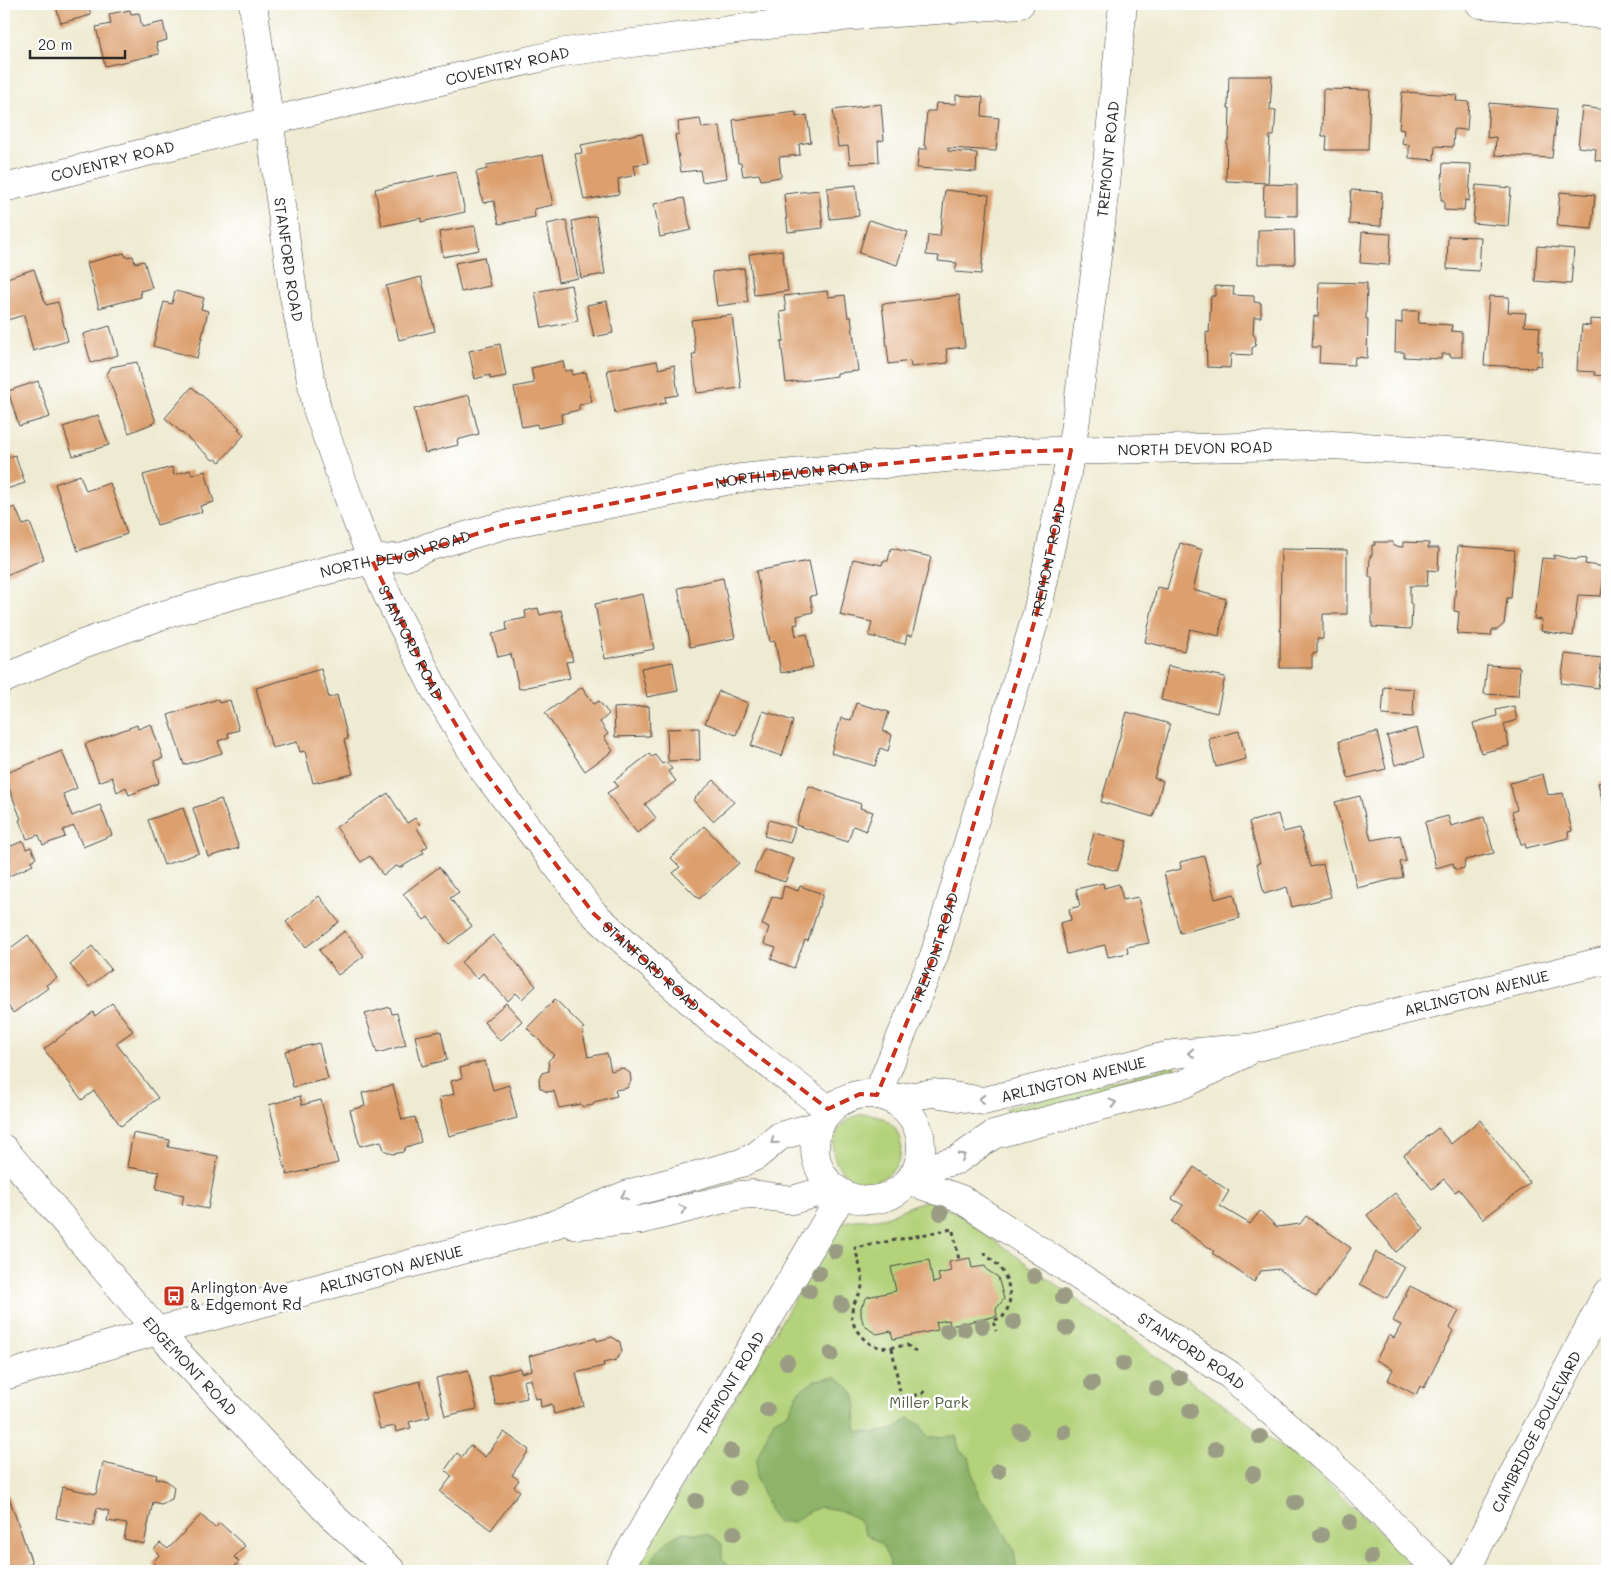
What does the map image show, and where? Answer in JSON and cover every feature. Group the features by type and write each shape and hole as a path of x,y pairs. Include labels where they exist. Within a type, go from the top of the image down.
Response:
{"street":[{"name":"STANFORD ROAD","path":"252,4 293,292 317,409 372,560 389,599 435,690 484,771 594,914 712,1022 824,1117"},
{"name":"COVENTRY ROAD","path":"4,188 270,121 565,52 813,19 1020,4"},
{"name":"TREMONT ROAD","path":"884,1097 934,956 1037,613 1071,450 1100,234 1123,4"},
{"path":"1480,4 1607,15"},
{"name":"NORTH DEVON ROAD","path":"4,679 77,646 163,615 332,569 372,560 405,556 504,525 742,478 1008,452 1332,445 1463,453 1607,469"},
{"name":"ARLINGTON AVENUE","path":"884,1097 934,1093 984,1101 1174,1054 1257,1047 1607,960"},
{"name":"ARLINGTON AVENUE","path":"912,1176 958,1160 993,1135 1184,1084 1257,1047"},
{"path":"860,1094 884,1097 903,1108 913,1118 919,1132 920,1158 912,1176 894,1194 879,1199 863,1200 838,1191 822,1175 816,1158 815,1141 824,1117 843,1100 860,1094"},
{"name":"ARLINGTON AVENUE","path":"4,1376 157,1331 548,1227 631,1193 742,1163 756,1156 780,1136 824,1117"},
{"name":"EDGEMONT ROAD","path":"4,1149 157,1331 330,1514 392,1571"},
{"name":"STANFORD ROAD","path":"912,1176 962,1199 1230,1375 1353,1484 1440,1571"},
{"name":"TREMONT ROAD","path":"618,1571 838,1191"},
{"name":"ARLINGTON AVENUE","path":"548,1227 641,1220 740,1195 753,1194 792,1200 838,1191"},
{"name":"CAMBRIDGE BOULEVARD","path":"1466,1571 1519,1463 1607,1293"}],"path":[{"path":"916,1352 907,1345 882,1348 870,1345 853,1324 851,1312 863,1285 855,1248 953,1229 959,1260"},
{"path":"984,1245 986,1256 994,1260 1001,1269 1009,1286 1010,1303 1002,1318 993,1320 996,1331"},
{"path":"892,1348 901,1398 922,1394 926,1390"}],"highlighted area":[{"path":"1071,450 1037,613 934,956 877,1095 860,1094 828,1109 712,1021 594,914 484,771 435,690 372,560 405,557 504,525 741,478 1008,452"}],"green space":[{"path":"1174,1065 1175,1073 1008,1116 1006,1108"},
{"path":"867,1114 880,1117 891,1124 898,1135 901,1148 898,1161 891,1172 880,1179 867,1182 854,1179 843,1172 836,1161 833,1148 836,1135 843,1124 854,1117"},
{"name":"Miller Park","path":"928,1201 952,1210 1307,1465 1390,1541 1417,1571 632,1571 839,1225 853,1220 877,1219"},
{"path":"836,1377 855,1396 857,1431 873,1433 895,1429 908,1418 920,1424 928,1437 956,1436 960,1451 969,1458 979,1498 991,1510 1014,1549 1017,1571 889,1571 890,1562 882,1545 865,1533 858,1519 839,1510 820,1507 806,1513 793,1522 777,1522 770,1511 756,1477 757,1459 765,1439 774,1420 789,1412 799,1391 815,1380"},
{"path":"682,1532 708,1534 722,1544 722,1559 730,1567 762,1569 763,1571 647,1571 652,1559 660,1548"}],"building":[{"path":"55,4 88,4 91,15 61,23"},
{"path":"360,4 372,4 372,5 361,7"},
{"path":"130,10 131,14 139,13 142,27 163,22 167,40 156,43 159,54 105,66 96,27 111,24 109,14"},
{"path":"4,65 9,82 4,84"},
{"path":"1229,76 1272,76 1270,110 1276,110 1274,136 1270,136 1268,183 1226,181 1230,108 1228,108"},
{"path":"1323,89 1370,90 1368,150 1326,150 1327,136 1322,136"},
{"path":"1402,92 1457,95 1456,101 1469,102 1467,130 1454,129 1453,147 1435,146 1434,160 1409,158 1409,145 1402,144 1404,130 1399,129"},
{"path":"956,95 983,97 982,116 999,118 996,151 948,148 948,151 977,153 976,172 917,168 919,149 927,149 927,146 924,146 927,111 935,111 936,103 956,104"},
{"path":"1489,103 1557,109 1552,158 1495,155 1496,137 1487,138"},
{"path":"881,104 884,140 878,141 879,162 850,164 848,146 838,147 833,110"},
{"path":"1582,107 1607,110 1607,162 1595,160 1596,149 1578,147"},
{"path":"796,112 796,117 807,115 811,142 799,144 800,155 779,157 781,177 761,180 759,174 743,176 741,163 738,163 733,120"},
{"path":"700,119 702,128 720,126 727,178 702,182 700,170 681,172 675,135 679,134 678,122"},
{"path":"642,133 648,163 634,165 636,175 618,179 619,194 584,200 575,154 582,153 581,145"},
{"path":"543,155 553,205 534,209 535,217 499,224 494,201 483,203 476,172 487,169 487,165"},
{"path":"1443,163 1471,164 1469,201 1465,200 1464,211 1444,210 1444,200 1441,200"},
{"path":"456,171 465,212 421,222 421,218 382,226 375,189"},
{"path":"1264,184 1297,185 1297,216 1263,215"},
{"path":"856,185 859,216 830,219 827,188"},
{"path":"1476,185 1511,188 1508,226 1473,223"},
{"path":"819,190 823,228 788,232 784,194"},
{"path":"945,190 989,195 981,274 955,272 957,263 938,261 939,256 926,255 928,235 940,236"},
{"path":"1351,190 1382,192 1381,226 1349,224"},
{"path":"1560,192 1595,195 1592,229 1557,226"},
{"path":"684,198 691,230 660,237 654,204"},
{"path":"596,216 605,274 581,278 572,221"},
{"path":"566,220 578,278 558,282 547,224"},
{"path":"869,220 908,232 897,265 859,253"},
{"path":"475,226 479,250 443,257 439,232"},
{"path":"1294,229 1295,264 1258,264 1258,230"},
{"path":"1362,232 1391,234 1389,265 1360,263"},
{"path":"1448,236 1481,237 1479,271 1447,269"},
{"path":"1537,246 1574,249 1571,284 1535,281"},
{"path":"782,250 788,291 754,295 749,254"},
{"path":"124,253 126,257 133,256 135,263 144,261 152,288 140,291 141,297 99,308 87,263"},
{"path":"484,257 490,286 461,292 455,263"},
{"path":"744,268 748,302 717,306 712,272"},
{"path":"34,269 46,305 58,302 68,341 33,351 24,315 4,321 4,279"},
{"path":"421,277 435,331 399,340 386,286"},
{"path":"1319,282 1367,283 1367,358 1355,357 1354,365 1319,363 1320,347 1312,347 1314,316 1318,317"},
{"path":"571,285 578,321 542,328 535,292"},
{"path":"1215,286 1234,287 1233,295 1254,296 1254,302 1261,303 1261,317 1254,317 1253,334 1256,338 1255,346 1252,348 1252,355 1231,354 1230,368 1207,367 1206,332 1209,333 1211,296 1215,296"},
{"path":"175,291 204,298 201,309 208,311 197,358 153,346 164,302 172,304"},
{"path":"827,291 828,297 845,295 848,317 851,317 858,371 786,383 781,341 784,341 780,312 786,311 784,296"},
{"path":"959,295 965,347 946,349 948,363 911,367 910,361 889,364 882,304"},
{"path":"1489,296 1509,297 1508,312 1526,313 1524,326 1540,327 1538,351 1542,351 1541,366 1536,365 1535,368 1484,365"},
{"path":"607,301 613,333 594,337 587,305"},
{"path":"1402,311 1419,311 1418,323 1452,325 1451,331 1462,332 1462,357 1450,357 1450,354 1442,354 1441,359 1404,357 1404,352 1395,352 1396,322 1402,323"},
{"path":"732,315 741,388 697,393 692,354 696,354 691,320"},
{"path":"1590,319 1607,320 1607,376 1594,375 1595,372 1577,371 1582,325 1590,326"},
{"path":"110,326 118,355 91,363 83,334"},
{"path":"500,344 506,376 490,379 490,375 475,379 469,351"},
{"path":"563,361 565,371 572,370 572,375 586,372 592,402 579,405 579,410 561,414 562,423 538,428 537,424 522,427 514,387 534,383 531,368"},
{"path":"657,361 659,369 674,365 678,395 665,397 666,403 615,413 607,370"},
{"path":"137,362 140,377 156,422 129,433 107,374 111,367"},
{"path":"38,381 50,417 19,426 8,391"},
{"path":"192,387 240,428 238,429 244,435 220,462 216,459 213,460 165,418"},
{"path":"469,395 479,434 457,440 458,445 425,453 414,409"},
{"path":"98,415 109,445 73,456 63,427"},
{"path":"15,455 25,483 4,490 4,459"},
{"path":"172,467 174,475 190,470 192,475 205,471 214,502 200,506 202,512 157,525 143,475"},
{"path":"80,475 86,491 110,483 127,534 78,551 55,484"},
{"path":"15,507 23,525 30,523 44,559 4,576 4,511"},
{"path":"1374,542 1393,542 1393,546 1403,547 1403,542 1429,543 1428,548 1439,548 1438,571 1428,570 1427,586 1410,586 1410,603 1412,604 1411,629 1372,627 1372,577 1369,577 1370,556 1372,556 1372,545 1375,545"},
{"path":"1180,543 1203,550 1193,590 1226,599 1219,636 1190,629 1184,651 1145,642 1157,587 1167,589"},
{"path":"1458,546 1515,550 1511,598 1507,598 1504,624 1497,630 1492,630 1491,636 1457,634 1459,612 1454,611"},
{"path":"891,548 931,557 912,636 907,635 905,644 869,636 872,622 840,615 853,559 882,565 883,561 888,561"},
{"path":"1281,549 1347,550 1347,614 1323,614 1323,639 1317,639 1317,653 1312,654 1312,668 1280,668"},
{"path":"1554,555 1576,560 1578,558 1586,559 1585,564 1605,567 1601,596 1578,595 1573,636 1541,631 1542,620 1534,619 1542,558 1554,559"},
{"path":"809,561 816,595 810,596 813,612 797,616 798,624 794,625 796,636 807,634 813,667 781,673 775,641 770,642 756,571"},
{"path":"723,578 735,638 690,647 678,588"},
{"path":"643,594 654,649 605,659 595,604"},
{"path":"538,608 540,615 561,610 573,661 566,662 570,678 519,689 511,654 498,657 492,634 507,630 506,622 526,618 525,611"},
{"path":"1565,654 1602,658 1598,688 1561,683"},
{"path":"673,662 678,691 647,697 641,668"},
{"path":"1487,665 1520,667 1518,696 1484,694"},
{"path":"1168,666 1225,677 1217,713 1161,700"},
{"path":"321,669 329,698 337,695 348,739 344,740 353,774 313,783 305,751 300,752 297,742 272,748 256,688"},
{"path":"582,687 594,704 599,701 609,714 600,722 608,734 604,737 613,751 585,771 545,713"},
{"path":"1384,687 1414,689 1413,717 1382,715"},
{"path":"719,691 748,703 736,735 705,723"},
{"path":"218,699 219,703 230,700 239,730 228,733 229,737 218,741 222,753 184,765 168,715"},
{"path":"856,703 889,712 883,731 892,735 888,751 880,748 875,766 831,753 841,718 851,720"},
{"path":"649,706 650,736 615,737 614,708"},
{"path":"1514,706 1517,720 1504,724 1509,746 1481,753 1473,723 1497,716 1496,710"},
{"path":"763,711 793,721 782,756 751,746"},
{"path":"1127,712 1170,724 1154,778 1163,781 1153,817 1101,802"},
{"path":"151,724 163,758 154,761 159,783 129,795 126,787 117,792 112,777 99,782 85,744 137,725 138,729"},
{"path":"699,728 700,760 668,761 667,729"},
{"path":"1417,728 1424,758 1395,765 1387,736"},
{"path":"1239,731 1246,759 1216,767 1209,739"},
{"path":"1377,732 1386,769 1348,778 1339,741"},
{"path":"62,751 77,788 63,794 72,816 100,805 112,835 83,847 74,826 63,830 65,837 43,845 39,835 27,839 4,775"},
{"path":"649,754 652,757 655,755 662,764 666,762 672,769 668,771 676,781 645,804 656,818 637,833 607,793 618,786 614,781"},
{"path":"1543,774 1548,795 1563,793 1572,831 1568,832 1569,838 1526,848 1525,844 1521,844 1512,812 1517,810 1510,783"},
{"path":"714,780 734,802 713,821 693,800"},
{"path":"1607,781 1607,820 1598,783"},
{"path":"809,786 861,804 860,808 873,812 866,831 853,826 848,842 796,825"},
{"path":"388,793 407,823 415,818 420,825 417,828 428,846 422,850 424,853 400,868 396,866 383,875 370,856 361,862 336,827"},
{"path":"1360,796 1371,840 1400,835 1406,861 1400,862 1403,877 1357,888 1335,802"},
{"path":"221,799 239,848 208,857 193,808"},
{"path":"183,808 199,853 164,865 148,820"},
{"path":"1278,814 1283,832 1300,828 1310,867 1323,864 1331,897 1292,907 1287,887 1264,894 1257,863 1260,863 1249,822"},
{"path":"1448,816 1451,826 1484,817 1494,853 1465,860 1464,868 1457,870 1454,868 1453,863 1436,868 1425,822"},
{"path":"769,820 795,828 790,843 764,836"},
{"path":"704,826 739,863 699,899 673,873 680,867 671,858"},
{"path":"1094,833 1127,841 1117,871 1086,862"},
{"path":"23,841 26,849 31,847 36,858 31,861 33,865 5,878 4,849"},
{"path":"764,848 794,859 785,882 754,872"},
{"path":"1204,856 1215,899 1234,894 1240,918 1180,933 1164,873 1181,869 1180,862"},
{"path":"439,867 459,892 450,898 472,926 449,944 428,917 424,920 403,894"},
{"path":"1103,883 1104,888 1119,884 1123,900 1138,897 1149,943 1127,947 1128,953 1108,957 1105,945 1067,954 1060,923 1071,920 1069,909 1080,906 1076,889"},
{"path":"784,886 798,891 800,886 823,894 808,941 805,940 794,968 771,959 776,948 764,944 769,927 762,925 772,896 781,899"},
{"path":"319,896 339,922 306,947 286,922"},
{"path":"345,931 364,956 338,975 319,950"},
{"path":"28,935 57,978 46,985 48,988 13,1013 4,999 4,945 8,950"},
{"path":"493,935 536,986 522,999 516,993 508,1001 483,973 477,979 461,962"},
{"path":"92,946 111,969 89,987 70,965"},
{"path":"555,999 584,1028 582,1029 588,1057 607,1053 611,1071 622,1068 630,1073 631,1081 627,1088 615,1090 617,1096 594,1102 593,1105 583,1107 581,1104 559,1108 554,1091 547,1092 540,1088 539,1079 542,1073 549,1071 548,1061 554,1055 527,1028"},
{"path":"112,1003 133,1031 116,1043 158,1098 121,1126 94,1091 82,1100 44,1049 93,1012 95,1016"},
{"path":"506,1003 522,1021 500,1041 484,1022"},
{"path":"390,1007 392,1014 397,1013 406,1045 377,1053 365,1014"},
{"path":"441,1031 447,1060 422,1066 415,1036"},
{"path":"319,1043 328,1079 293,1087 285,1051"},
{"path":"485,1061 493,1090 509,1085 517,1118 449,1136 439,1098 454,1094 451,1081 462,1078 460,1068"},
{"path":"393,1085 402,1120 415,1117 421,1142 406,1147 403,1152 392,1154 384,1150 381,1141 360,1146 350,1110 365,1106 362,1093"},
{"path":"300,1096 302,1105 321,1100 338,1163 287,1175 269,1105"},
{"path":"1480,1120 1530,1183 1483,1219 1459,1189 1455,1192 1444,1179 1432,1189 1404,1155 1438,1128 1451,1144"},
{"path":"133,1133 170,1140 168,1147 218,1156 208,1209 182,1204 184,1195 156,1189 159,1172 127,1167"},
{"path":"1194,1167 1229,1191 1220,1206 1250,1224 1260,1211 1277,1227 1300,1224 1306,1216 1351,1248 1316,1297 1279,1269 1261,1271 1254,1282 1172,1222 1183,1205 1172,1199"},
{"path":"1395,1193 1424,1229 1396,1252 1367,1215"},
{"path":"1376,1252 1405,1267 1387,1298 1360,1284"},
{"path":"970,1258 972,1268 985,1266 987,1270 998,1277 1004,1299 996,1309 997,1316 950,1326 949,1320 936,1322 938,1330 893,1339 891,1331 877,1334 863,1323 861,1307 867,1297 896,1291 891,1267 929,1260 933,1283 940,1281 938,1274 951,1271 949,1262"},
{"path":"1410,1286 1459,1311 1450,1328 1453,1331 1424,1388 1420,1386 1416,1395 1388,1380 1393,1369 1376,1360 1389,1335 1394,1338 1401,1325 1393,1321"},
{"path":"612,1337 620,1342 622,1352 616,1360 603,1363 604,1366 576,1373 584,1406 554,1414 552,1404 541,1407 540,1398 535,1399 531,1379 523,1381 527,1398 496,1405 489,1376 520,1368 521,1373 532,1370 529,1356 596,1338 597,1341"},
{"path":"468,1370 477,1409 445,1416 436,1378"},
{"path":"420,1381 430,1417 409,1422 411,1428 396,1432 395,1426 380,1429 371,1394"},
{"path":"504,1432 529,1450 512,1475 519,1480 514,1487 520,1491 491,1530 440,1492 452,1476 445,1470 457,1453 462,1457 470,1445 485,1457"},
{"path":"103,1463 157,1475 156,1478 167,1481 174,1487 172,1499 161,1504 153,1502 144,1544 124,1539 127,1524 107,1521 109,1511 97,1508 93,1526 56,1518 62,1487 96,1494"},
{"path":"7,1492 32,1563 4,1571 4,1493"},
{"path":"201,1515 215,1528 220,1523 245,1546 234,1557 239,1562 230,1571 155,1571 154,1561 159,1555 154,1549 160,1543 168,1549"}],"place":[{"name":"Arlington Ave & Edgemont Rd","path":"174,1296"}]}
